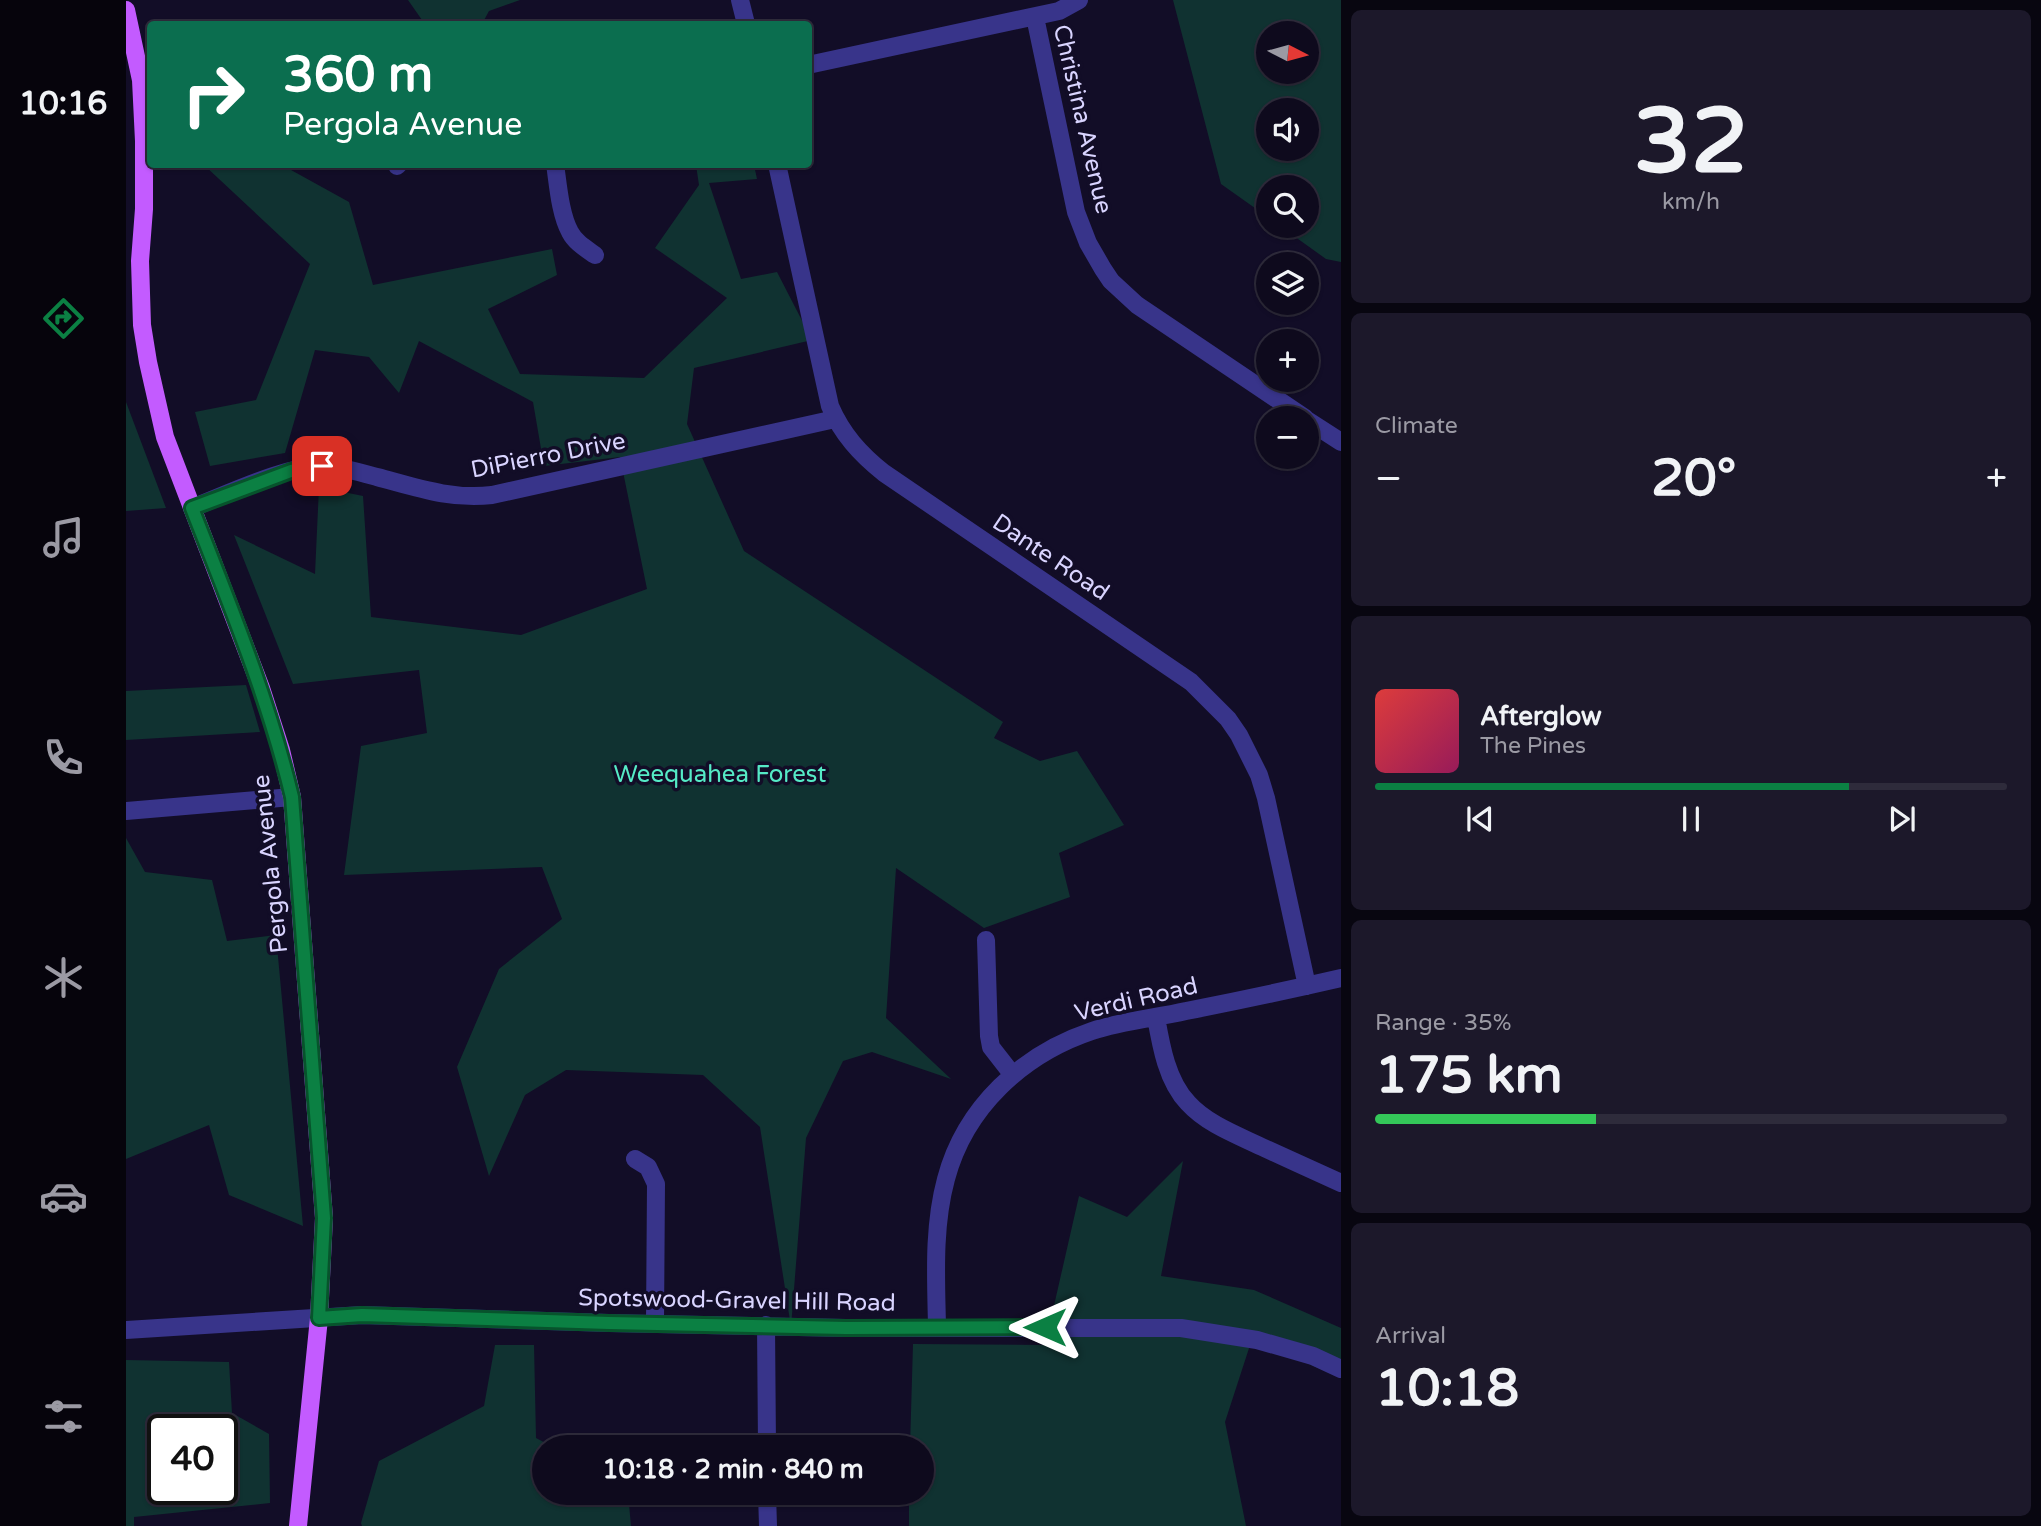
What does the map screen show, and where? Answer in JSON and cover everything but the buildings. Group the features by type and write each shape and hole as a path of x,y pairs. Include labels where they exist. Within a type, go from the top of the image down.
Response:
{"main road":[{"name":"Pergola Avenue","path":"126,10 141,80 144,209 140,261 142,325 148,362 165,436 261,688 281,750 292,797 323,1205 319,1318 298,1526"}],"street":[{"path":"740,0 745,21"},
{"path":"812,64 1035,17 1059,11 1079,0"},
{"name":"Christina Avenue","path":"1035,17 1076,212 1088,243 1103,269 1111,281 1137,305 1287,406"},
{"path":"556,168 570,232 580,245 594,255"},
{"name":"Dante Road","path":"778,168 830,406 843,432 860,452 884,473 1191,682 1228,719 1250,755 1262,786 1307,986"},
{"name":"DiPierro Drive","path":"192,508 291,471 322,466 353,470 442,494 484,496 835,419"},
{"name":"Christina Avenue","path":"1319,428 1341,442"},
{"path":"126,811 292,797"},
{"path":"986,940 991,1047 1012,1074"},
{"name":"Verdi Road","path":"937,1326 936,1245 946,1178 956,1150 970,1125 1012,1074 1044,1052 1080,1035 1109,1026 1341,978"},
{"path":"1156,1017 1164,1058 1178,1088 1192,1107 1231,1133 1341,1183"},
{"path":"635,1159 648,1167 656,1184 655,1323"},
{"name":"Spotswood-Gravel Hill Road","path":"126,1329 362,1315 846,1328 1181,1328 1257,1340 1313,1356 1341,1369"},
{"path":"766,1325 767,1435"},
{"path":"767,1505 768,1526"}],"green space":[{"path":"408,0 520,0 489,11 484,21 422,20"},
{"path":"1173,0 1341,0 1341,262 1326,259 1297,238 1319,238 1319,175 1256,175 1256,209 1221,184"},
{"name":"Weequahea Forest","path":"207,168 287,168 349,202 373,285 552,249 557,275 488,309 520,374 644,378 727,298 655,248 699,185 696,168 755,168 757,179 709,183 741,279 777,272 812,340 694,368 687,424 744,551 1003,722 994,738 1040,761 1077,751 1124,825 1059,853 1070,897 984,928 896,868 886,1018 951,1079 872,1052 843,1061 806,1138 791,1327 760,1127 703,1075 566,1070 525,1095 489,1176 457,1067 499,969 562,919 542,867 344,875 361,746 427,733 419,670 293,684 234,535 315,574 319,487 363,496 371,617 521,635 647,589 620,457 544,466 533,402 419,341 399,393 369,357 315,350 285,453 210,466 195,412 256,400 310,264"},
{"path":"126,402 166,508 126,511"},
{"path":"246,685 260,732 126,740 126,691"},
{"path":"126,838 145,872 212,880 227,941 276,935 303,1226 229,1195 209,1125 126,1159"},
{"path":"1183,1161 1161,1276 1254,1290 1341,1328 1341,1378 1252,1339 1225,1422 1246,1526 909,1526 909,1505 934,1505 934,1435 910,1435 913,1344 1045,1345 1079,1196 1127,1217"},
{"path":"495,1345 534,1345 536,1435 532,1435 532,1505 629,1505 631,1526 362,1526 379,1461 484,1406"},
{"path":"126,1360 229,1362 234,1414 147,1414 147,1505 238,1505 238,1416 269,1434 270,1503 134,1517 134,1526 126,1526"}],"route":[{"path":"322,466 291,471 192,508 261,688 281,750 292,797 324,1218 319,1318 362,1315 846,1328 1045,1327"}]}
